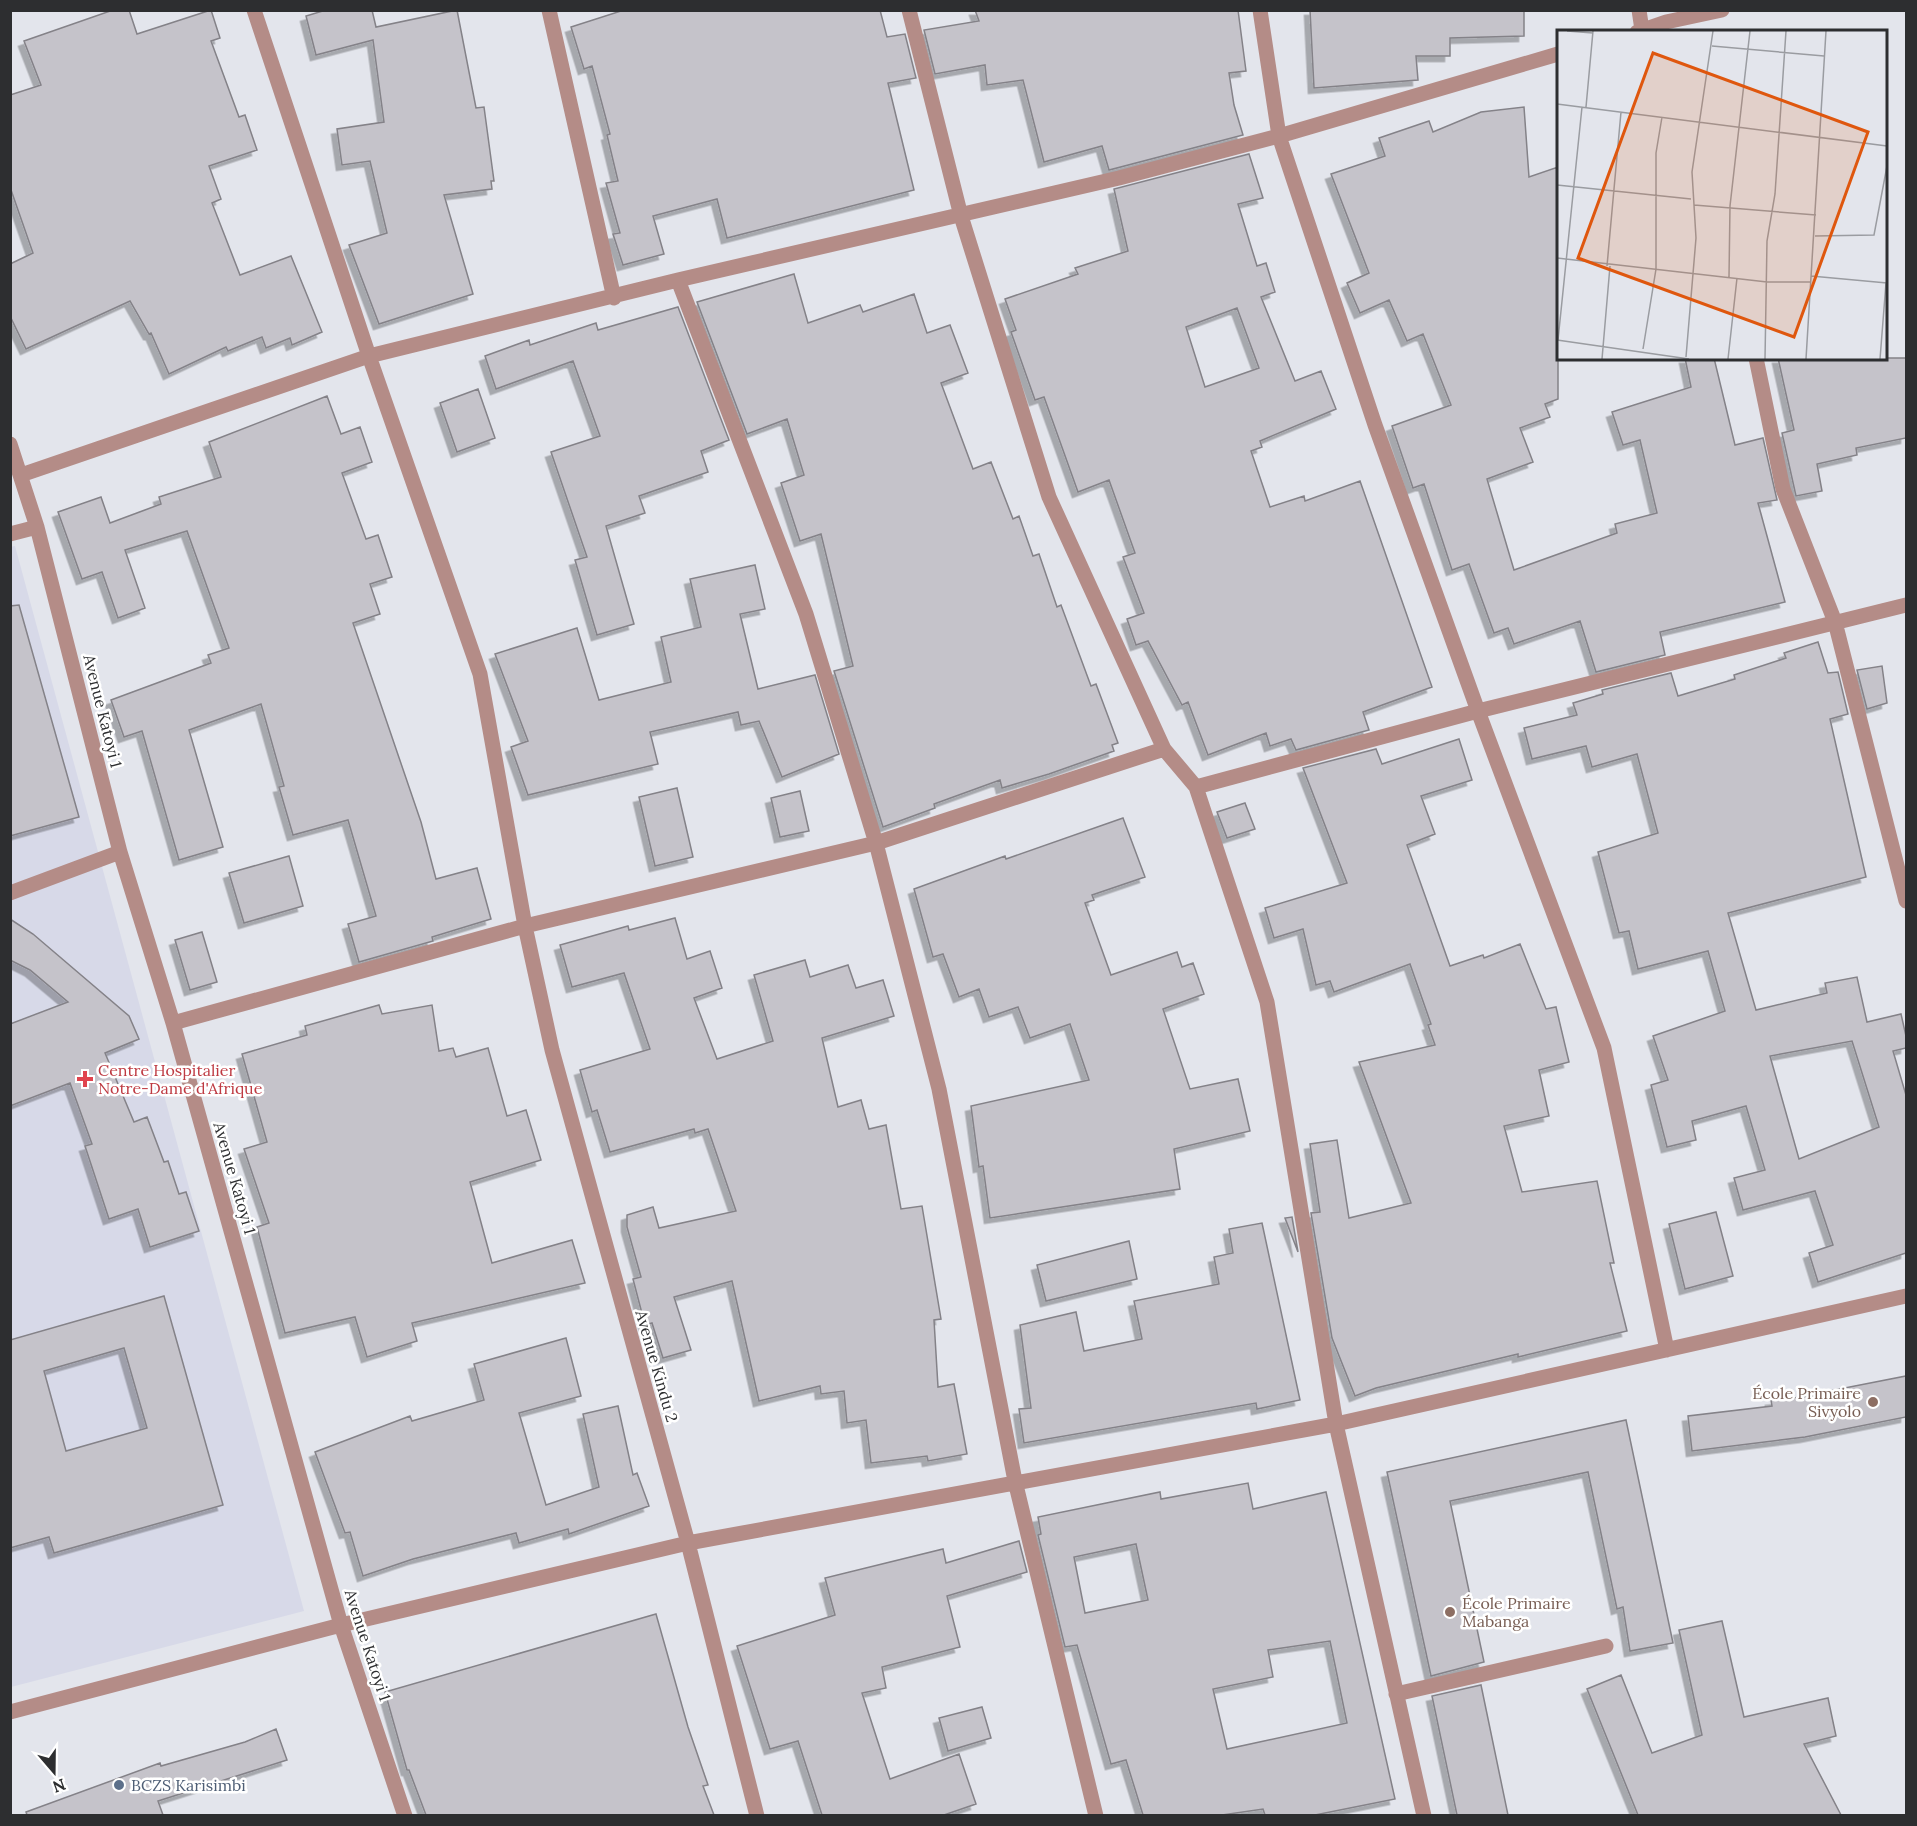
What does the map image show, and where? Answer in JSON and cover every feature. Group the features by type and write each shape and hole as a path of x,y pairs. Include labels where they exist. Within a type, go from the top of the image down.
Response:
{"street":[{"name":"Avenue Kindu 2","path":"254,10 369,356 482,681 525,926 556,1067 688,1543 757,1815"},
{"path":"549,10 614,298"},
{"path":"909,10 961,216 1049,497 1164,749 1196,787 1267,1002 1336,1424 1424,1815"},
{"path":"1260,10 1279,135 1375,425 1478,711 1604,1048 1667,1350"},
{"path":"1639,10 1640,30"},
{"path":"1647,30 1668,27 1722,10"},
{"path":"21,475 369,356 614,298 678,280 961,216 1279,135 1557,54"},
{"path":"678,280 806,614 876,843 939,1089 1015,1481 1096,1815"},
{"path":"1756,360 1783,489 1835,622 1906,901"},
{"name":"Avenue Katoyi 1","path":"10,444 37,527 120,852 173,1023 341,1624 405,1815"},
{"path":"10,534 37,527"},
{"path":"1196,787 1478,711 1906,605"},
{"path":"173,1023 525,926 876,843 1164,749"},
{"path":"10,893 120,852"},
{"path":"10,1712 341,1624 688,1543 1015,1481 1336,1424 1906,1296"},
{"path":"1396,1694 1606,1646"}],"shaded area":[{"name":"Centre Hospitalier Notre-Dame d'Afrique","path":"15,546 304,1611 11,1687 10,547"}],"building":[{"path":"113,10 129,10 137,34 211,10 220,38 211,41 239,117 245,115 257,150 209,166 221,199 212,203 240,275 291,256 322,332 292,345 290,338 266,348 262,337 228,351 226,347 169,374 151,333 149,334 130,301 26,349 10,316 10,264 33,253 10,187 10,95 41,85 24,41"},
{"path":"326,10 372,10 376,27 457,10 476,108 484,107 494,181 491,181 492,189 444,195 473,294 379,324 349,245 387,233 370,161 342,165 337,129 384,122 373,40 316,55 306,16"},
{"path":"624,10 880,10 887,37 905,34 916,78 888,83 914,190 727,238 717,199 653,216 664,254 623,265 613,234 620,233 606,183 618,181 607,135 610,134 592,66 584,69 571,27"},
{"path":"975,10 1238,10 1246,71 1229,73 1234,105 1243,135 1109,170 1102,146 1044,162 1023,80 987,85 985,65 935,74 924,30 979,21"},
{"path":"1310,10 1524,10 1524,36 1450,38 1450,56 1416,56 1418,80 1314,88"},
{"path":"1524,107 1529,177 1557,167 1558,399 1545,404 1550,417 1520,428 1533,462 1487,479 1514,570 1617,533 1615,524 1657,513 1640,440 1623,445 1612,412 1691,387 1685,360 1714,360 1735,445 1763,438 1777,500 1758,503 1785,602 1660,632 1665,655 1596,672 1580,621 1514,644 1508,628 1494,633 1469,564 1452,570 1424,484 1413,488 1392,426 1451,405 1423,334 1407,341 1389,300 1360,313 1347,283 1369,273 1331,174 1385,156 1379,138 1429,121 1433,132 1481,112"},
{"path":"1249,154 1263,198 1238,204 1257,266 1266,263 1275,292 1261,297 1295,381 1321,371 1336,409 1260,441 1262,447 1251,451 1270,507 1304,496 1305,501 1360,481 1432,687 1363,712 1369,730 1296,750 1291,739 1270,746 1266,733 1208,755 1188,702 1182,705 1148,641 1136,645 1127,619 1144,613 1123,557 1135,553 1109,480 1078,492 1044,397 1035,400 1011,332 1016,330 1005,299 1078,274 1075,268 1128,251 1114,189","holes":["1237,308 1259,368 1205,387 1186,327"]},
{"path":"794,274 808,323 860,305 863,312 914,294 927,333 950,325 968,373 941,383 973,469 991,462 1013,519 1019,516 1033,556 1039,554 1057,607 1061,605 1091,686 1096,684 1118,743 1112,745 1114,751 1002,788 1000,780 934,804 935,808 883,827 834,671 853,666 821,534 800,541 781,483 804,475 787,419 747,434 697,302"},
{"path":"678,307 729,440 701,451 708,472 639,496 645,513 606,526 634,624 597,635 575,560 587,557 551,452 600,436 573,361 496,389 485,356 529,340 530,345 596,323 598,330"},
{"path":"1906,358 1906,438 1856,448 1857,455 1817,464 1822,491 1796,496 1782,433 1794,430 1778,360"},
{"path":"478,389 495,438 457,452 440,403"},
{"path":"327,396 341,434 360,427 372,462 342,473 366,539 378,535 392,577 370,584 380,614 353,623 421,822 436,879 477,868 491,919 432,937 433,941 359,962 348,924 376,916 348,820 293,835 279,787 284,786 261,704 189,730 223,847 179,860 142,731 124,737 111,700 211,663 208,655 229,648 187,531 125,550 145,608 118,618 102,572 82,579 58,512 101,497 110,523 161,504 159,497 221,477 209,442"},
{"path":"755,565 765,609 740,614 758,689 815,675 839,754 782,777 759,721 741,725 738,712 650,732 658,764 528,795 511,747 528,741 495,654 577,628 599,700 671,682 661,637 701,627 690,579"},
{"path":"19,605 79,817 10,836 10,606"},
{"path":"1818,642 1828,673 1838,672 1848,714 1830,719 1866,877 1728,913 1756,1010 1827,993 1825,983 1857,977 1867,1022 1901,1014 1906,1036 1906,1048 1893,1051 1906,1095 1906,1253 1818,1282 1809,1253 1833,1245 1815,1191 1743,1210 1734,1178 1765,1170 1746,1106 1692,1121 1696,1140 1667,1147 1651,1085 1668,1080 1653,1036 1725,1011 1708,951 1638,969 1629,931 1619,933 1598,852 1658,833 1637,754 1592,767 1586,746 1532,759 1524,728 1577,715 1573,703 1603,694 1602,690 1671,673 1678,696 1735,679 1734,675 1786,658 1784,653","holes":["1852,1041 1879,1127 1799,1159 1770,1056"]},
{"path":"1882,666 1887,703 1867,709 1857,670"},
{"path":"1459,739 1472,780 1421,796 1435,834 1407,845 1450,966 1483,955 1484,958 1520,944 1546,1009 1556,1007 1569,1062 1539,1070 1549,1116 1504,1126 1522,1192 1597,1181 1614,1263 1610,1263 1627,1331 1518,1357 1518,1354 1376,1388 1355,1396 1332,1338 1311,1213 1320,1212 1310,1144 1337,1140 1349,1218 1411,1203 1359,1062 1435,1045 1428,1025 1431,1024 1410,964 1334,992 1330,981 1316,985 1303,929 1274,938 1265,908 1347,883 1303,768 1376,749 1382,764"},
{"path":"677,788 693,857 655,866 639,797"},
{"path":"800,791 809,831 780,837 771,798"},
{"path":"1245,803 1255,829 1227,838 1217,812"},
{"path":"1123,818 1145,877 1092,895 1094,900 1085,903 1111,975 1177,952 1182,967 1193,963 1204,994 1163,1009 1190,1089 1238,1079 1250,1131 1174,1149 1180,1189 990,1218 983,1166 979,1167 971,1106 1089,1080 1070,1024 1030,1038 1018,1007 989,1017 979,989 959,997 943,954 933,957 914,889 1005,856 1006,859"},
{"path":"289,856 303,906 244,923 229,873"},
{"path":"675,918 687,959 710,951 722,988 694,998 717,1059 773,1041 754,975 805,960 810,977 848,965 856,988 883,980 894,1016 822,1038 838,1107 861,1100 869,1129 886,1125 901,1209 922,1206 941,1319 934,1320 938,1387 954,1384 967,1454 928,1461 927,1456 871,1463 866,1420 847,1423 844,1391 821,1394 820,1386 759,1401 732,1281 674,1297 691,1350 663,1358 652,1323 645,1325 633,1279 641,1277 627,1227 627,1215 653,1207 659,1228 736,1211 708,1129 695,1133 694,1129 610,1152 597,1110 592,1112 580,1070 650,1049 624,973 572,987 560,945 628,926 629,930"},
{"path":"10,919 33,934 129,1016 139,1039 105,1053 134,1122 147,1117 164,1162 168,1161 179,1194 186,1192 199,1231 150,1247 138,1209 109,1219 85,1146 92,1144 70,1083 10,1106 10,1024 68,1002 30,970 10,960"},
{"path":"202,932 217,982 190,990 175,940"},
{"path":"379,1005 382,1014 432,1005 439,1051 453,1048 456,1057 488,1048 507,1116 526,1110 541,1160 470,1182 492,1263 572,1240 585,1283 412,1323 417,1341 367,1357 355,1317 285,1333 257,1227 269,1223 244,1149 267,1142 242,1054 307,1035 305,1026"},
{"path":"1716,1212 1733,1276 1685,1289 1669,1224"},
{"path":"1292,1217 1298,1252 1285,1218"},
{"path":"1262,1223 1300,1400 1257,1409 1256,1403 1024,1443 1019,1409 1031,1408 1020,1325 1076,1312 1084,1351 1142,1339 1134,1301 1219,1284 1214,1257 1233,1253 1229,1229"},
{"path":"1129,1241 1137,1279 1046,1301 1037,1265"},
{"path":"164,1296 223,1505 54,1553 49,1537 10,1548 10,1340","holes":["124,1348 147,1428 66,1451 44,1371"]},
{"path":"566,1338 581,1396 519,1413 546,1505 599,1487 583,1414 618,1406 633,1475 637,1473 649,1506 569,1534 568,1529 519,1543 516,1533 413,1559 363,1576 350,1532 345,1533 315,1452 410,1416 412,1421 484,1400 474,1364"},
{"path":"1906,1376 1906,1417 1805,1437 1692,1451 1688,1416 1772,1406 1771,1400 1825,1395 1824,1392"},
{"path":"1626,1420 1673,1643 1630,1651 1623,1607 1617,1609 1588,1472 1450,1501 1484,1662 1431,1676 1387,1472"},
{"path":"1248,1483 1253,1509 1326,1492 1395,1799 1315,1815 1265,1815 1263,1809 1222,1815 1143,1815 1126,1760 1111,1764 1077,1645 1065,1647 1038,1535 1041,1534 1038,1517 1160,1492 1161,1499","holes":["1136,1544 1148,1600 1085,1613 1074,1557","1330,1641 1347,1723 1227,1749 1213,1689 1273,1677 1268,1650"]},
{"path":"1019,1541 1027,1572 947,1596 960,1647 882,1667 886,1688 862,1693 890,1779 959,1754 976,1804 944,1815 822,1815 798,1741 770,1749 737,1646 835,1615 825,1578 943,1549 946,1563"},
{"path":"656,1614 688,1727 708,1785 703,1786 714,1815 426,1815 409,1770 407,1770 385,1692"},
{"path":"1722,1621 1744,1717 1828,1698 1836,1736 1804,1744 1841,1815 1638,1815 1587,1689 1621,1675 1652,1753 1702,1735 1679,1630"},
{"path":"1481,1685 1508,1815 1457,1815 1432,1696"},
{"path":"982,1707 991,1738 948,1751 939,1718"},
{"path":"276,1729 287,1760 158,1801 163,1815 27,1815 26,1812 160,1763 161,1766 245,1742"}],"place":[{"name":"Centre Hospitalier Notre-Dame d'Afrique","path":"85,1079"},
{"name":"École Primaire Sivyolo","path":"1873,1402"},
{"name":"École Primaire Mabanga","path":"1450,1612"},
{"name":"BCZS Karisimbi","path":"119,1785"}]}
